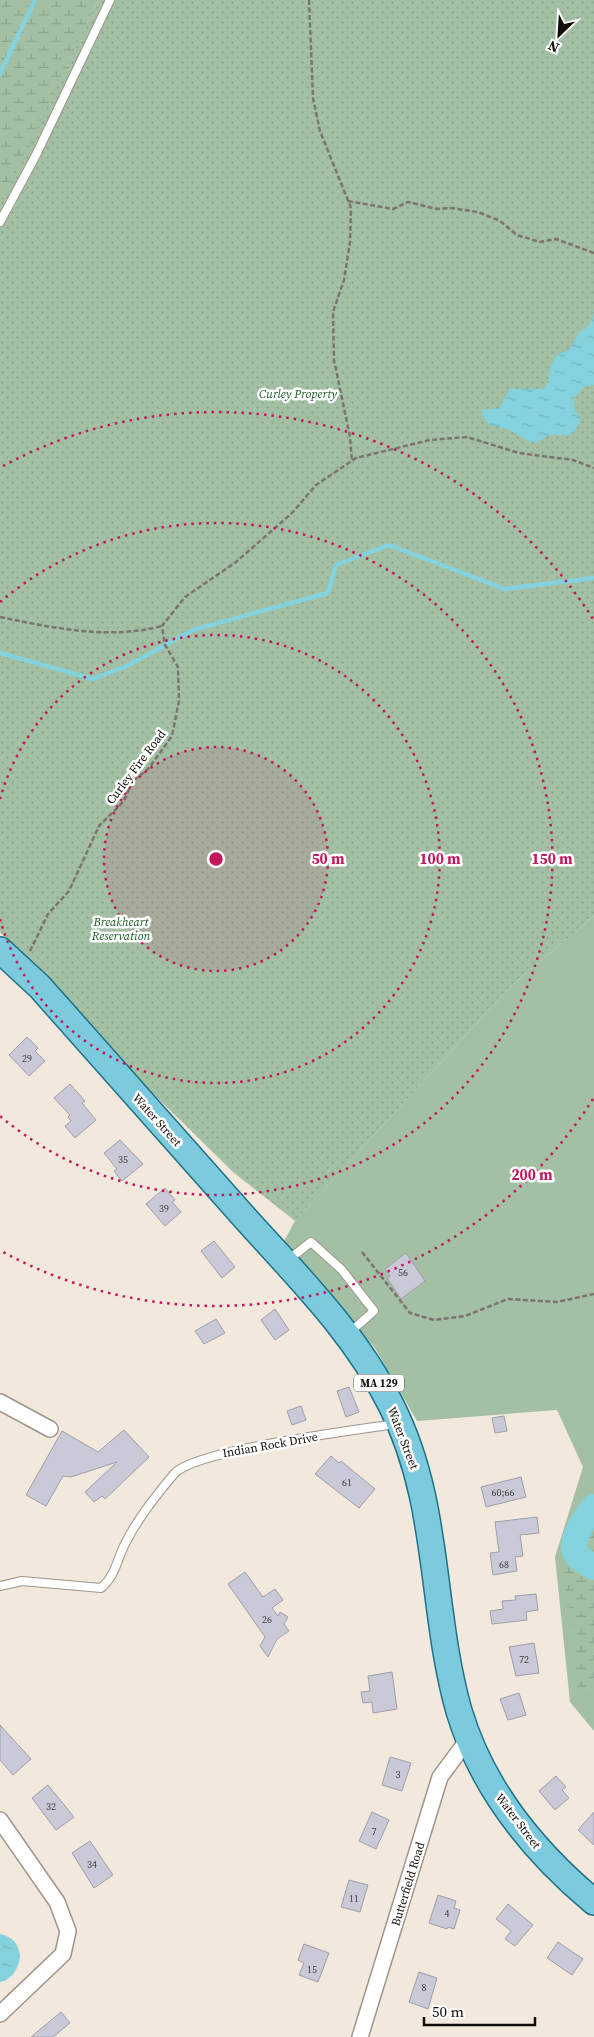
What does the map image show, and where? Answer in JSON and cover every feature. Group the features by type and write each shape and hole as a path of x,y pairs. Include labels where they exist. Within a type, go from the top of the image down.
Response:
{"main road":[{"name":"Water Street","path":"0,950 40,987 285,1262 348,1335 369,1364 400,1423 425,1506 450,1668 459,1711 469,1738 482,1768 512,1818 557,1870 594,1902"}],"street":[{"path":"0,1402 50,1429"},
{"name":"Butterfield Road","path":"360,2037 440,1777 469,1738"},
{"path":"0,1820 57,1902 68,1931 63,1954 0,2014"}],"lane":[{"path":"0,222 36,156 110,0"},
{"path":"285,1262 311,1242 342,1270 374,1311 348,1335"},
{"name":"Indian Rock Drive","path":"0,1586 22,1581 101,1588 110,1580 126,1542 147,1511 176,1471 190,1463 221,1452 400,1423"}],"path":[{"path":"308,0 314,98 320,131 351,208 350,242 344,280 333,312 334,360 350,437 352,461"},
{"path":"348,200 393,209 408,202 437,209 451,208 478,212 500,221 517,235 540,242 556,239 594,253"},
{"path":"0,618 66,630 138,632 162,626 184,597 236,562 292,513 316,486 352,461 378,452 430,440 467,437 519,453 573,460 594,468"},
{"name":"Curley Fire Road","path":"21,969 48,914 69,891 99,826 124,801 132,782 149,768 172,736 179,701 178,667 165,645 162,626"},
{"path":"362,1252 410,1313 434,1320 465,1316 508,1299 557,1302 594,1294"}],"green space":[{"path":"0,0 98,0 51,101 37,137 0,209"},
{"name":"Curley Property","path":"98,0 594,0 594,916 510,987 295,1221 233,1172 108,1049 0,932 0,207"},
{"path":"594,916 594,1731 570,1702 555,1557 583,1467 557,1410 417,1421 375,1348 283,1243 295,1221 510,987"},
{"path":"594,1488 594,1680 589,1697 581,1696 576,1683 575,1636 559,1554 567,1540 572,1521"}],"water":[{"path":"594,308 594,385 584,387 574,397 574,409 580,417 580,422 574,432 569,435 549,435 537,442 530,442 508,429 490,425 482,416 482,410 499,408 510,389 544,389 548,381 551,364 558,354 569,350 579,333 588,326 593,318"},
{"path":"0,1934 14,1941 20,1956 14,1973 8,1979 0,1982"}],"building":[{"path":"27,1037 38,1048 35,1051 45,1061 29,1076 9,1055"},
{"path":"70,1084 85,1101 82,1103 96,1120 75,1138 65,1126 71,1121 68,1117 70,1115 54,1098"},
{"path":"120,1140 143,1164 122,1181 114,1171 117,1169 104,1153"},
{"path":"165,1188 175,1200 172,1202 181,1212 165,1226 146,1204"},
{"path":"214,1241 235,1267 222,1278 201,1251"},
{"path":"406,1253 425,1281 401,1299 387,1278 390,1276 385,1269"},
{"path":"275,1309 289,1330 275,1340 261,1320"},
{"path":"216,1319 225,1333 204,1344 195,1331"},
{"path":"349,1387 359,1412 346,1417 337,1391"},
{"path":"301,1406 306,1420 292,1425 287,1411"},
{"path":"504,1416 507,1431 495,1433 492,1418"},
{"path":"124,1430 149,1457 105,1499 102,1496 94,1502 85,1492 117,1462 71,1477 63,1476 46,1506 26,1495 62,1431 98,1452"},
{"path":"331,1456 339,1463 341,1461 375,1489 359,1508 315,1474"},
{"path":"521,1477 526,1497 486,1507 481,1487"},
{"path":"537,1517 539,1533 520,1535 523,1556 515,1557 517,1571 493,1575 490,1553 499,1552 495,1522"},
{"path":"245,1572 263,1597 275,1589 283,1600 272,1608 278,1616 280,1612 288,1617 284,1624 289,1631 277,1639 268,1657 260,1646 265,1637 228,1584"},
{"path":"536,1594 538,1610 526,1612 527,1620 492,1624 490,1611 503,1609 502,1601 516,1600 515,1596"},
{"path":"534,1643 539,1673 516,1676 509,1647"},
{"path":"392,1672 397,1709 373,1713 372,1702 363,1703 361,1692 370,1691 368,1676"},
{"path":"519,1693 526,1715 508,1720 500,1699"},
{"path":"0,1725 31,1759 13,1775 0,1760"},
{"path":"390,1757 411,1763 402,1791 382,1785"},
{"path":"556,1776 566,1787 562,1790 569,1798 555,1810 539,1791"},
{"path":"48,1785 74,1817 56,1830 32,1798"},
{"path":"372,1812 389,1820 376,1849 359,1841"},
{"path":"594,1812 594,1845 578,1830"},
{"path":"90,1841 113,1875 94,1888 72,1853"},
{"path":"349,1880 368,1885 360,1912 341,1907"},
{"path":"438,1895 456,1901 454,1908 460,1910 454,1929 448,1927 447,1929 429,1923"},
{"path":"508,1904 533,1925 515,1946 505,1939 511,1931 496,1919"},
{"path":"558,1942 583,1959 572,1975 547,1958"},
{"path":"304,1944 329,1953 318,1982 299,1975 304,1963 298,1960"},
{"path":"419,1972 437,1978 428,2009 409,2002"},
{"path":"61,2012 70,2023 53,2037 31,2037"}],"waterway":[{"path":"0,74 35,0"},
{"path":"0,653 93,679 127,666 193,630 328,593 336,565 389,545 505,589 594,578"},
{"path":"594,1507 579,1530 574,1543 577,1555 594,1567"}],"park label":[{"name":"Breakheart Reservation","path":"121,929"}]}
